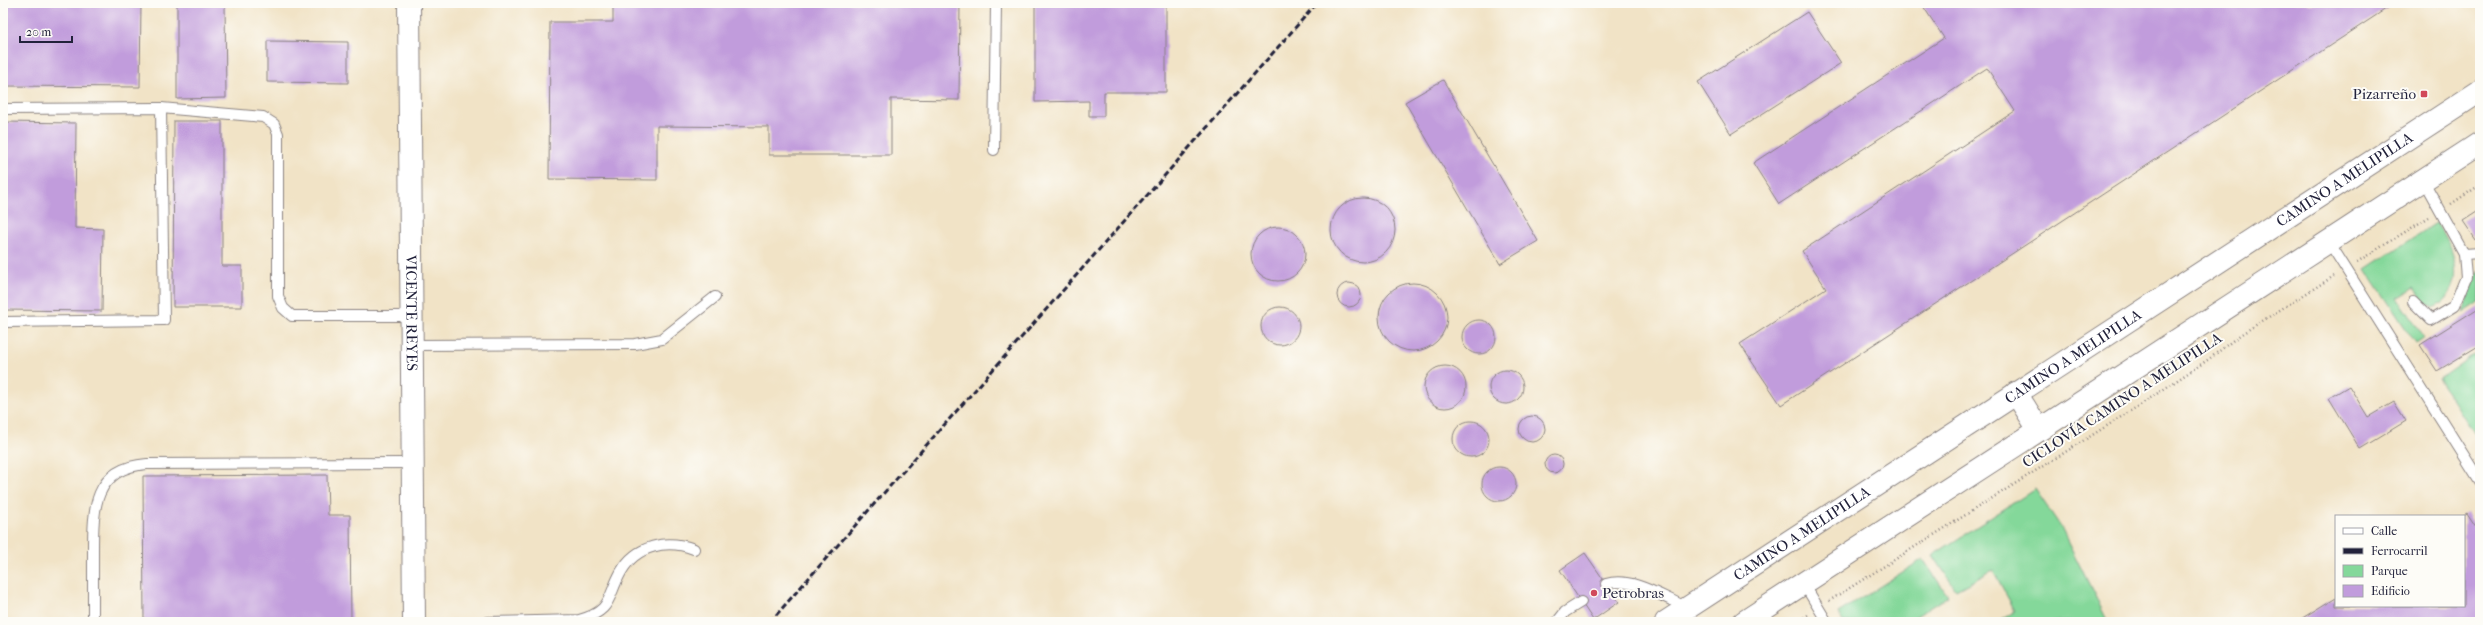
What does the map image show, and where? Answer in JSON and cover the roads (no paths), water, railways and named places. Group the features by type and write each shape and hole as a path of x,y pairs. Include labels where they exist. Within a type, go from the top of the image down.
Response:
{"main road":[{"name":"VICENTE REYES","path":"409,3 413,316 414,622"},
{"name":"CAMINO A MELIPILLA","path":"1666,622 2480,91"},
{"path":"1744,622 2480,143"},
{"path":"2016,393 2039,430"}],"lane":[{"path":"994,150 996,3"},
{"path":"3,322 164,320 161,108"},
{"path":"3,109 161,108 262,117 274,124 278,134 278,296 283,308 292,316 413,316"},
{"path":"2413,302 2430,320 2454,306 2466,277 2464,254 2423,180"},
{"path":"2329,242 2480,481"},
{"path":"2464,254 2480,253"},
{"path":"413,344 635,344 662,339 716,297"},
{"path":"93,622 94,507 106,482 121,470 147,464 413,463"},
{"path":"487,622 579,620 589,617 598,612 611,599 622,571 638,554 660,544 683,545 694,549"},
{"path":"1606,584 1619,582 1632,584 1688,608"},
{"path":"1804,584 1826,622"},
{"path":"1557,622 1565,612 1581,602"}],"railway":[{"path":"770,622 1317,3"}],"place":[{"name":"Pizarreño","path":"2424,94"},
{"name":"Petrobras","path":"1594,593"}]}
